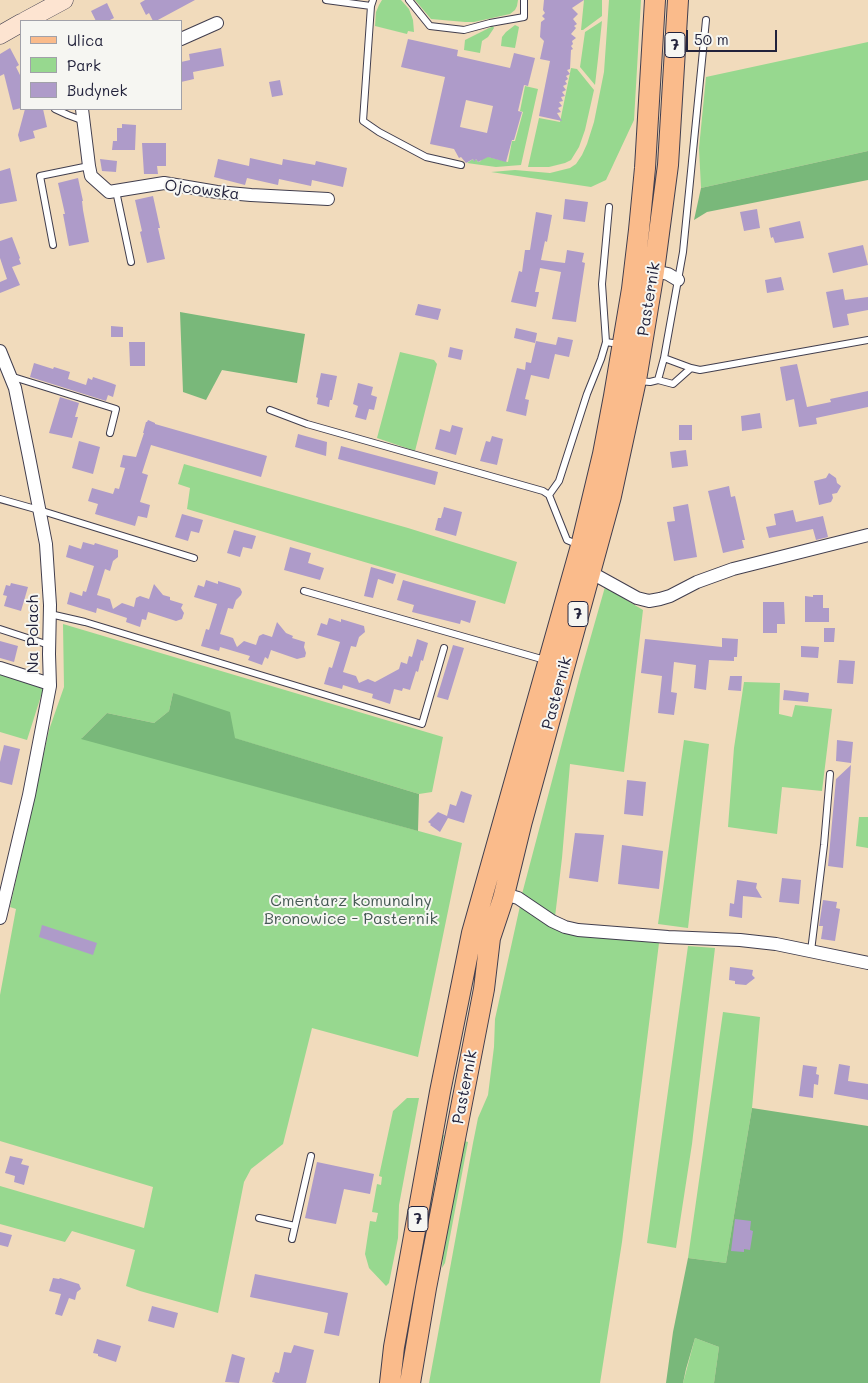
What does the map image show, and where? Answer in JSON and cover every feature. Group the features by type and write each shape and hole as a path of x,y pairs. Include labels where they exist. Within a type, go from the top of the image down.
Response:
{"main road":[{"name":"Pasternik","path":"390,1383 394,1346 441,1084 472,933 493,849 549,661 603,454 615,344 632,289 640,221 655,0"},
{"name":"Pasternik","path":"410,1383 426,1288 484,989 490,938 504,894 522,821 611,496 636,380 654,271 668,166 678,0"}],"street":[{"path":"27,20 64,0"},
{"path":"182,38 217,23"},
{"path":"0,35 20,24"},
{"path":"83,115 89,166 92,176 109,192 116,191"},
{"name":"Ojcowska","path":"116,191 164,183 225,193 328,199"},
{"path":"654,271 668,274 678,280"},
{"name":"Na Polach","path":"0,351 15,388 46,544 50,614 50,684 29,795 0,918"},
{"path":"590,572 637,598 649,601 660,600 697,582 733,569 868,535"},
{"path":"0,668 50,684"},
{"path":"504,894 518,898 552,921 578,930 776,944 868,963"}],"lane":[{"path":"326,0 372,3 363,121 379,132 426,157 461,164"},
{"path":"410,0 430,26 464,30 524,16 524,0"},
{"path":"658,380 664,358 683,252 706,20"},
{"path":"57,110 68,115 83,115"},
{"path":"53,245 40,176 89,166"},
{"path":"116,191 132,262"},
{"path":"549,495 559,481 587,394 601,359 615,344 602,284 609,207"},
{"path":"664,358 700,370 868,340"},
{"path":"636,380 650,382 658,380 673,384 691,368"},
{"path":"10,376 116,409 110,433"},
{"path":"270,410 307,424 542,491 549,495 566,540 580,546"},
{"path":"0,499 194,558"},
{"path":"304,591 549,661"},
{"path":"50,614 85,622 422,724 444,648"},
{"path":"0,629 49,645"},
{"path":"811,951 824,845 830,774"},
{"path":"292,1239 311,1156"},
{"path":"259,1218 295,1226"}],"green space":[{"path":"382,0 401,0 409,9 413,20 414,32 408,31 407,34 375,26 376,12"},
{"path":"415,0 518,0 515,10 510,14 474,22 465,22 431,19"},
{"path":"584,0 602,0 602,16 581,30"},
{"path":"609,0 641,0 634,120 606,180 591,187 491,172 515,170 550,173 570,168 576,164 587,144 594,122 604,72"},
{"path":"602,21 595,85 580,67 585,32"},
{"path":"515,25 519,27 515,48 501,46 502,37"},
{"path":"493,26 494,28 488,37 482,41 480,53 464,50 465,40"},
{"path":"868,42 868,151 701,188 699,148 706,77"},
{"path":"571,68 577,69 594,90 579,147 571,160 565,163 549,167 528,167 539,118 560,122"},
{"path":"525,86 538,89 521,165 496,167 467,163 473,159 474,161 476,159 478,162 481,161 483,152 489,157 508,162 512,141 515,141 523,112 520,111"},
{"path":"868,151 868,180 707,212 694,220 701,188"},
{"path":"180,312 305,334 297,383 222,370 206,400 183,392"},
{"path":"400,352 434,360 437,364 415,451 377,438"},
{"path":"184,464 408,528 517,562 505,604 187,509 190,488 178,484"},
{"path":"605,587 643,610 624,772 570,764 555,917 522,894"},
{"name":"Cmentarz komunalny Bronowice - Pasternik","path":"63,624 443,737 432,792 419,794 234,738 173,693 169,711 154,723 107,713 82,738 462,843 418,1057 312,1028 283,1144 251,1169 244,1182 218,1313 126,1286 135,1250 72,1231 65,1242 0,1224 0,1186 144,1228 153,1187 0,1141 0,995 16,909 10,907 49,730 64,687"},
{"path":"0,663 47,677 27,740 0,732"},
{"path":"744,682 780,683 779,714 792,717 795,705 832,709 822,791 782,787 777,834 728,827 734,748"},
{"path":"173,693 230,712 235,738 419,794 418,831 81,739 107,713 154,723 169,711"},
{"path":"684,740 709,744 688,928 658,924"},
{"path":"859,817 868,817 868,848 856,846"},
{"path":"520,906 577,936 659,943 622,1242 600,1383 429,1383 478,1118 488,1095 494,1047 495,1019"},
{"path":"688,946 715,948 692,1144 676,1248 647,1243"},
{"path":"723,1012 760,1017 752,1108 726,1263 688,1258"},
{"path":"407,1098 419,1098 399,1205 398,1238 389,1283 386,1286 369,1268 365,1254 370,1221 376,1222 378,1213 372,1212 377,1184 381,1185 382,1177 379,1176 393,1111"},
{"path":"752,1108 868,1126 868,1383 714,1383 719,1347 695,1338 683,1383 666,1383 673,1332 688,1258 726,1263"},
{"path":"440,1135 444,1135 418,1273 414,1318 402,1383 396,1383"},
{"path":"464,1141 468,1142 445,1263 442,1268 444,1245"},
{"path":"695,1338 719,1347 714,1383 683,1383"}],"building":[{"path":"145,0 195,0 158,20 152,20 149,13 146,15 140,3"},
{"path":"544,0 584,0 572,8 578,14 573,19 577,24 574,26 576,28 571,34 576,38 572,41 573,44 571,46 573,49 571,50 570,69 567,70 570,74 566,76 568,79 565,81 567,84 563,86 566,90 562,92 565,96 561,97 563,101 559,102 562,106 558,108 561,112 557,113 562,121 539,116 550,61 540,59 544,41 540,37 541,22 545,19 542,16 545,13 543,10"},
{"path":"107,3 114,18 110,20 96,20 91,11"},
{"path":"408,39 458,50 457,56 510,68 514,53 535,58 528,86 524,85 518,111 522,112 506,162 488,157 478,162 476,159 474,162 473,159 466,163 461,157 459,158 454,149 430,144 445,77 401,67","holes":["466,100 493,106 487,133 460,127"]},
{"path":"10,48 19,65 16,67 20,75 20,108 13,110 4,74 0,76 0,54"},
{"path":"221,48 224,66 193,72 194,79 182,82 182,62 190,60 189,54"},
{"path":"280,80 283,95 272,97 269,82"},
{"path":"25,110 43,110 47,127 33,131 35,138 20,142 18,135"},
{"path":"122,124 136,125 135,150 112,150 113,141 117,141 117,128 122,128"},
{"path":"142,143 166,143 166,166 157,166 158,174 144,174"},
{"path":"250,158 282,165 283,159 315,165 316,161 347,168 343,187 312,180 311,186 279,179 278,185 247,178 245,185 214,177 218,159 249,166"},
{"path":"100,159 117,161 116,172 102,171"},
{"path":"10,168 17,201 0,204 0,171"},
{"path":"78,178 89,242 69,246 63,214 65,214 58,183"},
{"path":"153,196 165,259 147,263 135,200"},
{"path":"565,199 588,202 585,222 563,219"},
{"path":"757,209 760,228 744,231 740,212"},
{"path":"536,212 552,215 547,242 545,241 541,260 565,263 567,250 584,253 582,262 585,263 576,322 552,319 561,272 540,268 535,292 539,292 536,307 511,302 519,271 522,272 525,250 530,250"},
{"path":"800,221 804,238 775,243 773,237 771,238 769,228"},
{"path":"12,237 21,264 12,267 20,285 0,293 0,282 7,279 0,258 0,241"},
{"path":"863,245 868,265 833,273 828,253"},
{"path":"781,277 784,290 767,293 765,280"},
{"path":"843,289 845,300 868,297 868,310 847,314 849,325 833,328 826,292"},
{"path":"418,304 441,309 438,320 415,315"},
{"path":"111,326 123,327 123,337 111,337"},
{"path":"516,328 537,333 535,343 514,338"},
{"path":"558,337 573,340 569,357 555,354 549,379 531,375 525,399 529,400 526,416 506,411 517,368 525,370 526,362 531,363 536,341 556,345"},
{"path":"129,342 145,342 145,366 130,366"},
{"path":"450,347 463,350 461,360 448,357"},
{"path":"34,363 70,372 68,379 86,385 88,378 92,380 93,377 116,385 113,397 108,395 106,401 30,377"},
{"path":"797,364 807,407 831,402 830,399 868,391 868,407 816,418 817,424 799,427 794,399 786,401 780,367"},
{"path":"321,373 337,376 329,407 317,404 318,398 316,397"},
{"path":"358,383 373,387 371,395 377,397 374,410 369,409 366,420 355,417 358,406 353,404"},
{"path":"60,397 79,403 75,417 78,417 72,438 49,433"},
{"path":"760,413 762,428 742,431 741,416"},
{"path":"148,420 155,424 267,456 261,477 151,445 142,473 148,475 140,502 150,505 147,518 138,516 135,526 95,514 98,504 88,501 92,488 113,494 115,488 119,489 125,468 120,467 123,455 136,457"},
{"path":"452,425 463,428 456,455 435,449 440,429 450,432"},
{"path":"679,425 692,425 692,440 679,440"},
{"path":"298,434 327,442 326,456 295,447"},
{"path":"492,436 503,439 497,465 480,461 486,441 490,442"},
{"path":"79,441 100,447 93,474 72,468"},
{"path":"341,446 438,472 435,485 338,459"},
{"path":"686,450 688,466 672,468 670,452"},
{"path":"829,473 836,478 837,483 841,486 837,493 832,494 831,502 819,505 814,481 826,478"},
{"path":"729,486 731,497 735,496 745,540 742,540 744,548 723,553 708,491"},
{"path":"688,504 697,557 674,561 667,522 675,521 673,507"},
{"path":"444,507 462,512 456,536 435,530 438,518 441,518"},
{"path":"793,510 796,522 823,516 828,537 816,540 813,529 769,538 766,527 776,525 774,514"},
{"path":"182,514 203,520 199,533 191,531 188,541 175,537"},
{"path":"234,530 256,536 252,549 243,547 240,557 227,553"},
{"path":"83,542 94,545 95,543 118,550 118,557 113,561 110,571 105,569 97,595 110,599 113,609 122,603 134,607 136,598 140,596 149,599 154,584 163,595 170,597 170,600 183,604 181,608 184,613 182,619 176,621 148,612 146,620 142,619 140,627 126,622 127,618 97,608 96,613 67,604 70,592 82,596 83,591 86,592 94,566 66,557 69,545 81,549"},
{"path":"290,547 311,553 308,563 324,568 320,580 284,570"},
{"path":"371,567 396,574 393,584 378,579 373,598 364,596"},
{"path":"206,580 218,584 218,581 240,588 242,592 236,600 233,609 228,608 220,634 233,638 237,647 244,641 256,645 259,636 263,634 272,637 277,622 286,633 293,636 292,638 305,642 305,657 297,659 271,650 268,659 265,657 262,665 248,660 250,656 220,647 219,651 201,646 206,629 209,630 217,604 194,597 198,585 204,587"},
{"path":"403,580 476,601 470,623 461,620 460,624 412,612 414,605 397,600"},
{"path":"11,583 28,587 21,611 4,606 7,596 3,595 6,585 10,586"},
{"path":"813,595 823,595 823,608 829,608 829,622 805,622 805,596 813,597"},
{"path":"763,602 784,602 785,624 777,624 777,633 763,633"},
{"path":"329,618 341,622 341,619 364,626 365,632 359,637 356,647 351,646 343,672 356,676 359,683 368,679 375,682 399,669 401,662 407,664 409,656 412,657 417,639 428,643 423,661 421,660 418,672 416,671 410,690 403,688 402,691 394,689 390,704 372,698 373,694 343,685 342,689 324,684 329,667 332,668 340,642 317,635 321,623 327,625"},
{"path":"824,628 835,628 834,642 824,642"},
{"path":"722,638 738,639 737,657 734,657 734,661 709,660 706,690 694,688 696,665 674,662 671,692 677,693 674,715 658,713 662,676 641,673 645,639 722,647"},
{"path":"0,641 18,646 14,662 0,658"},
{"path":"453,645 464,648 448,700 437,697"},
{"path":"801,646 819,647 818,658 801,657"},
{"path":"839,660 855,661 853,684 837,683"},
{"path":"730,676 742,676 741,691 728,690"},
{"path":"784,690 809,693 808,702 783,700"},
{"path":"837,740 853,742 851,763 836,761"},
{"path":"4,745 20,749 12,785 0,782 0,762"},
{"path":"851,765 843,868 828,866 836,779"},
{"path":"627,780 646,782 643,816 624,814"},
{"path":"461,791 472,795 464,823 448,818 440,832 428,822 438,812 447,816 450,804 456,806"},
{"path":"575,833 604,835 598,882 569,878"},
{"path":"622,845 663,851 659,889 618,884"},
{"path":"782,878 801,880 799,904 779,902"},
{"path":"737,880 757,883 756,888 762,898 743,896 742,918 729,916 730,903 734,904"},
{"path":"823,900 837,902 836,908 840,909 835,941 821,939 823,926 819,926"},
{"path":"42,925 97,943 93,955 39,937"},
{"path":"730,967 753,970 752,975 755,978 746,985 735,984 735,981 729,980"},
{"path":"839,1064 850,1066 848,1081 868,1084 868,1100 834,1094"},
{"path":"803,1065 817,1067 816,1074 819,1075 818,1085 814,1084 813,1098 799,1096"},
{"path":"10,1156 23,1159 21,1164 29,1166 24,1185 14,1182 15,1176 5,1173"},
{"path":"317,1162 374,1174 370,1194 344,1189 336,1224 305,1218"},
{"path":"735,1219 751,1221 750,1230 753,1231 750,1250 744,1249 744,1252 731,1251"},
{"path":"0,1232 12,1235 8,1247 0,1245"},
{"path":"255,1274 348,1293 339,1336 324,1333 328,1313 250,1297"},
{"path":"53,1278 60,1278 79,1284 81,1289 77,1292 75,1300 69,1298 62,1316 55,1314 61,1294 49,1291"},
{"path":"152,1306 178,1313 174,1328 148,1321"},
{"path":"97,1339 121,1346 116,1362 93,1353"},
{"path":"294,1345 314,1350 306,1383 272,1382 275,1372 279,1373 284,1352 291,1353"},
{"path":"232,1354 245,1358 239,1383 225,1382"}]}
